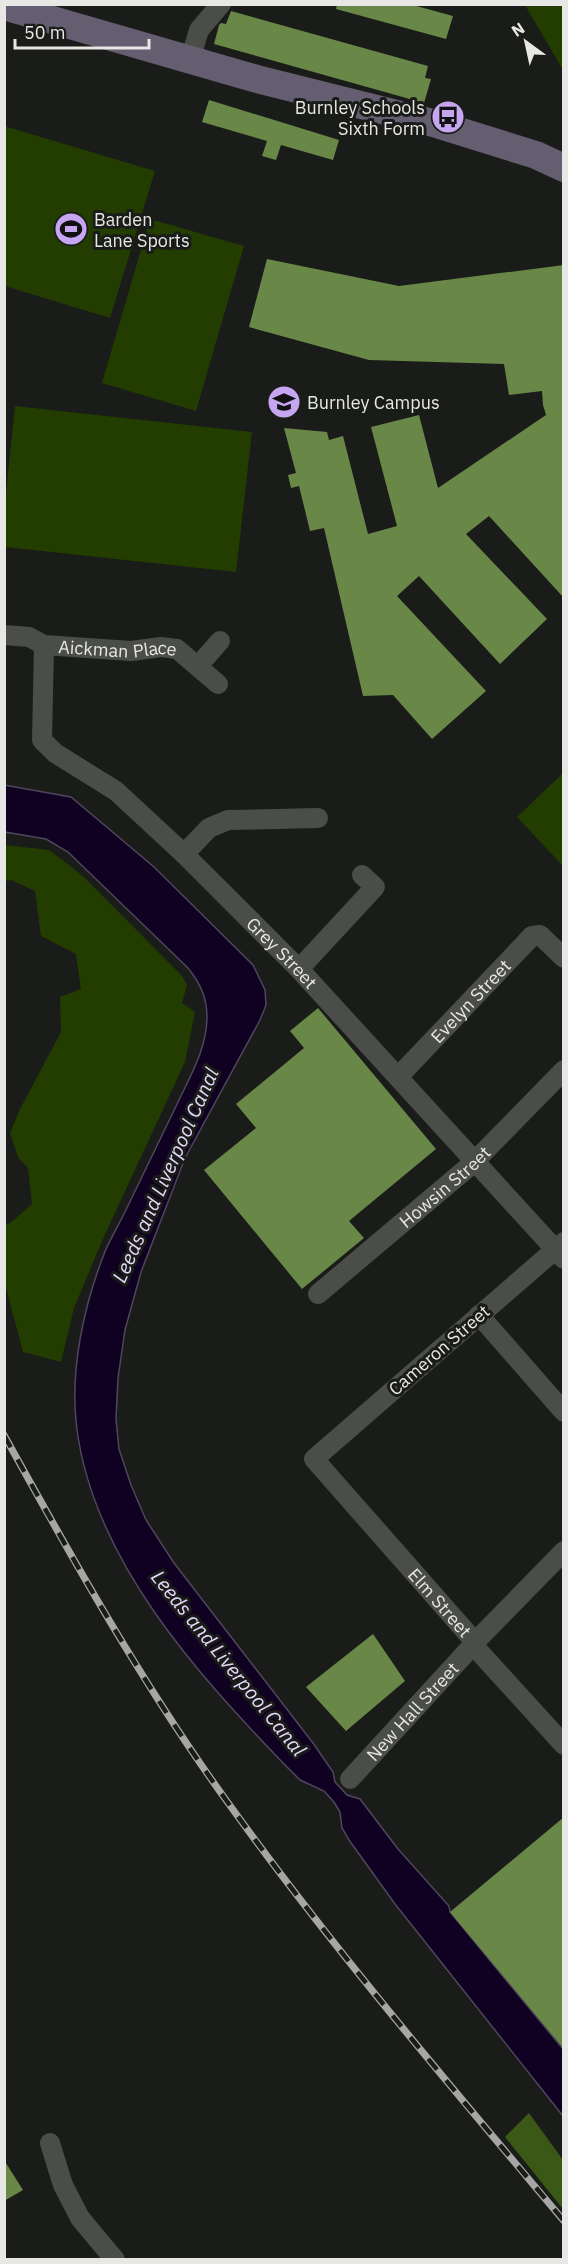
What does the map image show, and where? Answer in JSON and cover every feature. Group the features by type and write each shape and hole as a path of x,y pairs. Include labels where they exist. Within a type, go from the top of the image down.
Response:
{"street":[{"path":"190,60 199,30 221,4"},
{"path":"4,6 257,79 433,123 536,155 564,168"},
{"name":"Aickman Place","path":"4,636 29,637 44,645 131,651 161,647 177,649 218,684"},
{"path":"198,666 220,641"},
{"name":"Grey Street","path":"44,645 42,740 55,753 116,791 184,854 299,969 474,1162 561,1251"},
{"path":"184,854 209,828 228,820 318,818"},
{"path":"299,969 375,887 362,875"},
{"name":"Evelyn Street","path":"398,1077 532,936 540,935 564,958"},
{"name":"Howsin Street","path":"318,1294 474,1162 564,1070"},
{"name":"Cameron Street","path":"314,1459 479,1316 561,1251"},
{"path":"479,1316 564,1412"},
{"name":"Elm Street","path":"314,1459 564,1745"},
{"name":"New Hall Street","path":"350,1779 474,1643 560,1563"},
{"path":"50,2143 63,2185 80,2218 115,2259"}],"green space":[{"path":"525,5 563,5 563,70"},
{"name":"Barden Lane Sports","path":"4,126 155,171 110,318 5,286"},
{"path":"150,219 244,246 196,411 102,383"},
{"path":"15,406 252,432 236,572 5,547 5,503"},
{"path":"563,773 563,866 517,817"},
{"path":"5,845 49,850 86,879 182,976 187,985 182,1003 195,1012 185,1062 102,1241 74,1308 61,1362 23,1352 5,1284 5,1225 32,1204 28,1168 18,1157 10,1133 20,1109 61,1032 60,997 81,989 76,954 41,936 35,891 11,880 5,881"},
{"path":"529,2113 563,2160 563,2209 505,2137"}],"water":[{"name":"Leeds and Liverpool Canal","path":"4,785 71,797 154,867 253,965 265,990 266,1005 260,1020 185,1158 141,1272 125,1330 118,1378 116,1419 119,1449 146,1520 174,1563 313,1743 333,1772 335,1782 347,1795 360,1799 398,1849 449,1906 450,1912 563,2049 563,2116 395,1904 349,1840 342,1828 340,1812 334,1802 324,1791 300,1780 253,1732 186,1655 155,1614 128,1570 105,1525 88,1479 77,1430 75,1385 80,1338 91,1292 106,1249 198,1059 206,1028 207,1010 202,991 188,968 68,852 46,839 5,832"}],"building":[{"path":"337,4 409,4 453,16 446,39 336,9"},
{"path":"231,11 428,66 425,78 431,79 424,103 214,44 219,25 226,24"},
{"path":"209,100 339,140 333,160 281,145 276,160 262,156 267,141 202,122"},
{"path":"267,259 399,286 564,265 564,598 489,516 466,534 547,619 500,664 419,576 397,596 486,691 432,739 393,695 363,696 324,528 310,531 299,486 291,488 288,475 296,473 284,428 327,432 329,440 343,436 368,534 397,526 371,427 419,415 438,488 546,415 542,391 509,395 504,364 369,360 249,327"},
{"path":"318,1008 436,1149 349,1221 364,1238 302,1289 204,1170 256,1128 236,1104 304,1048 290,1031"},
{"path":"373,1634 405,1681 346,1731 306,1687"},
{"path":"564,1817 564,2049 450,1912"},
{"path":"4,2160 23,2190 4,2201"}],"railway":[{"path":"4,1435 137,1667 226,1800 349,1961 564,2221"}],"place":[{"name":"Burnley Schools Sixth Form","path":"448,117"},
{"name":"Barden Lane Sports","path":"71,229"},
{"name":"Burnley Campus","path":"284,402"}]}
